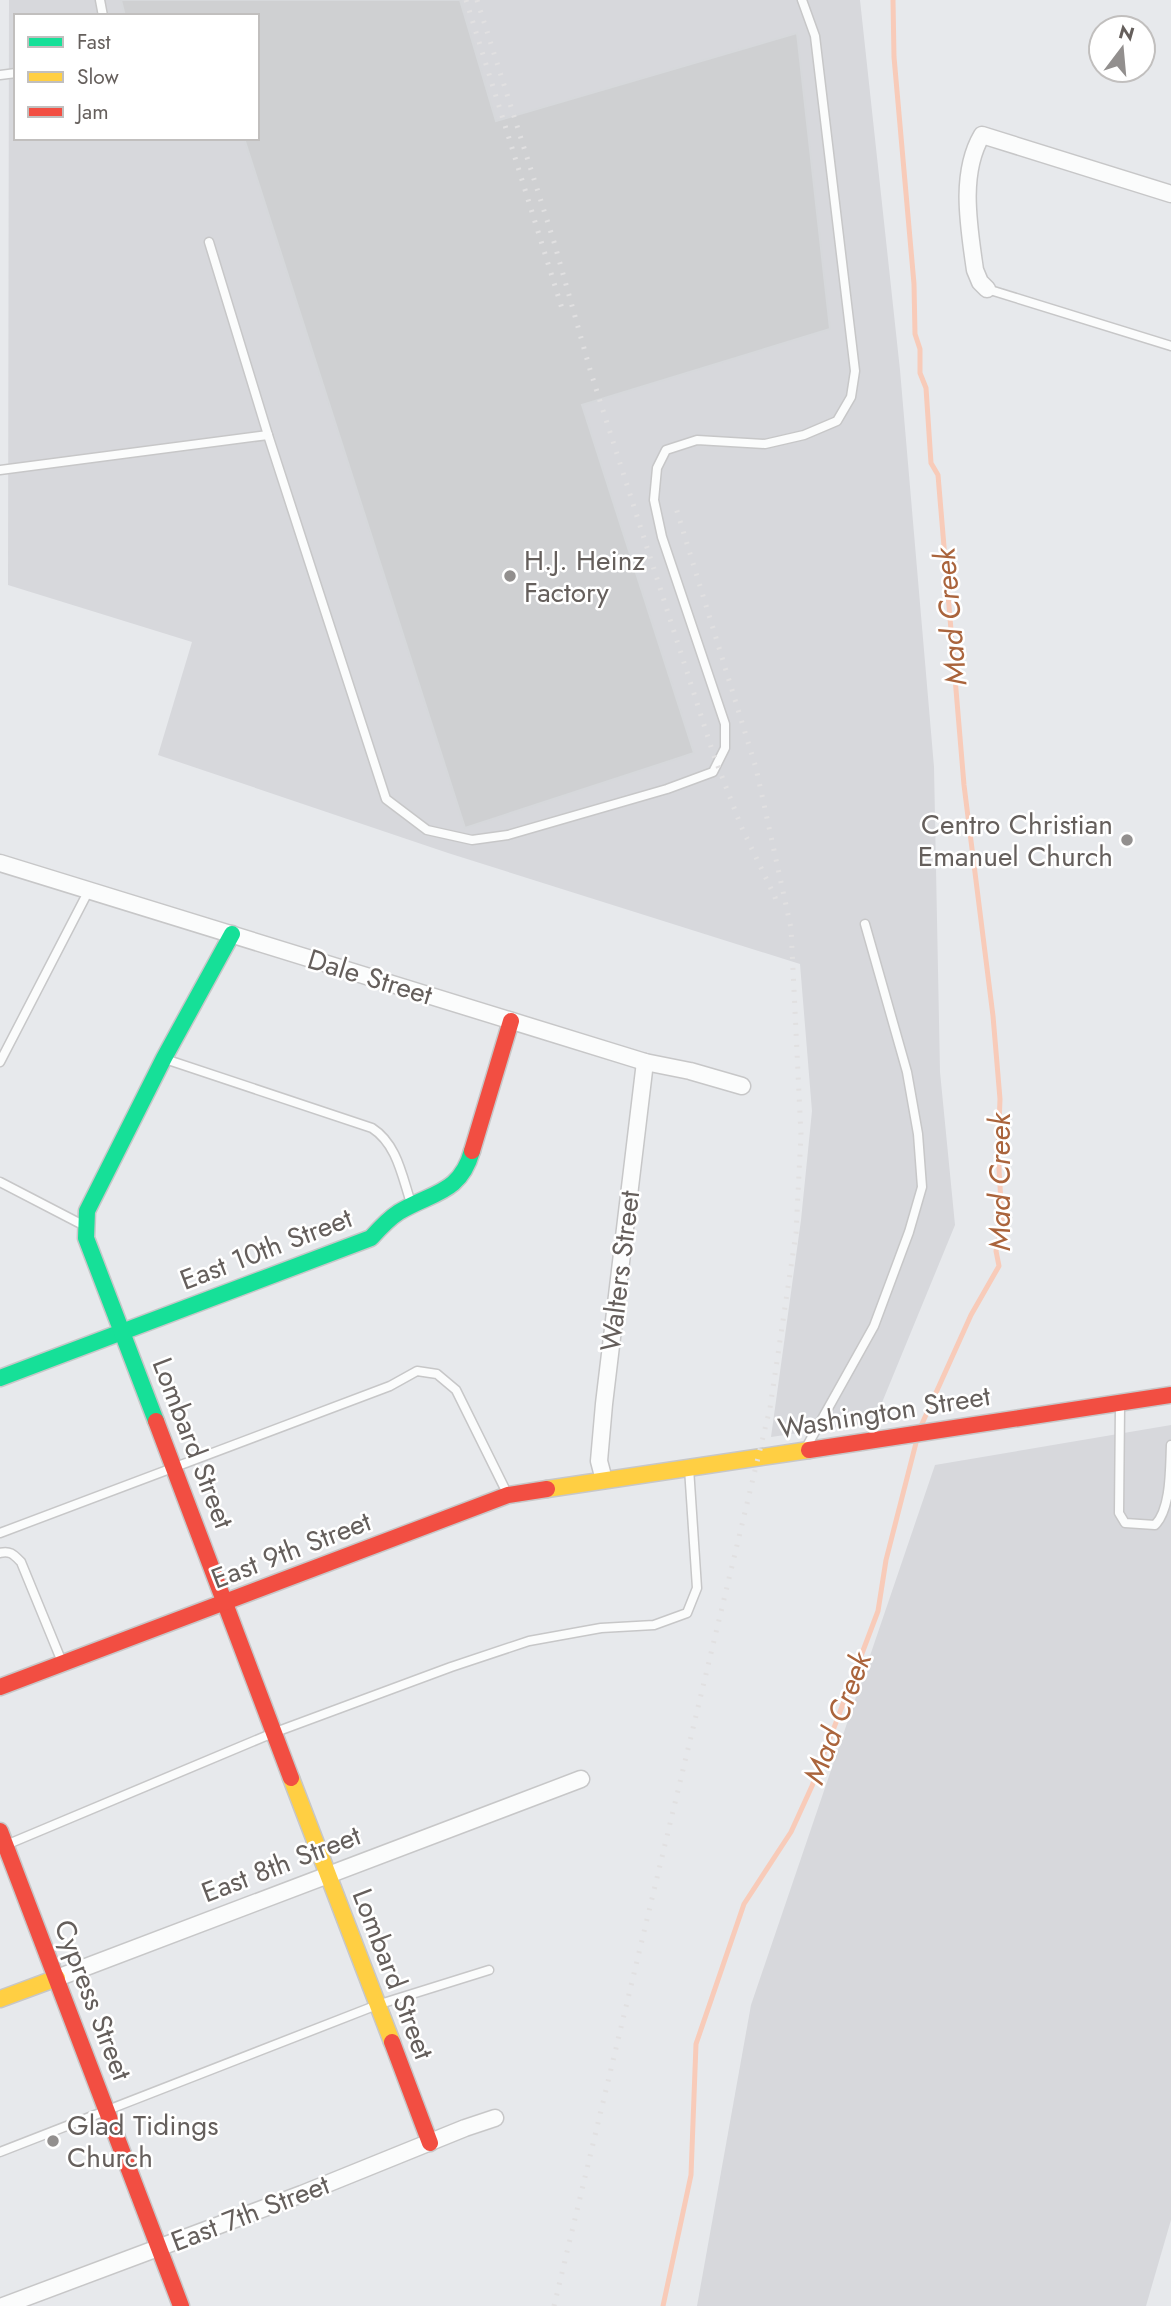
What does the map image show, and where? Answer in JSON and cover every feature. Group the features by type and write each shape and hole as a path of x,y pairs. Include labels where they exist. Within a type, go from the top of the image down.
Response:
{"street":[{"path":"987,289 979,282 975,270 968,184 971,156 982,135 1171,194"},
{"name":"Dale Street","path":"0,863 645,1062 742,1086"},
{"path":"85,1226 87,1211 164,1058 232,934"},
{"name":"East 10th Street","path":"0,1378 371,1238 386,1222 412,1206 442,1195 463,1175 470,1159 511,1021"},
{"name":"Walters Street","path":"604,1480 599,1461 604,1404 645,1062"},
{"name":"Lombard Street","path":"85,1226 86,1238 430,2143"},
{"name":"Washington Street","path":"604,1480 759,1459 805,1449 1171,1395"},
{"name":"East 9th Street","path":"0,1687 508,1495 604,1480"},
{"name":"East 8th Street","path":"0,1999 581,1779"},
{"name":"Cypress Street","path":"2,1841 57,1978 181,2306"},
{"name":"East 7th Street","path":"3,2306 302,2194 495,2118"}],"lane":[{"path":"209,242 268,435 386,800 427,830 472,840 508,835 667,789 713,772 725,748 724,724 662,537 654,500 657,468 666,450 697,440 765,444 804,435 837,421 851,397 855,371 815,36 802,0"},
{"path":"987,289 1171,346"},
{"path":"0,470 268,435"},
{"path":"0,1062 89,890"},
{"path":"805,1449 874,1326 909,1232 922,1186 918,1134 907,1072 865,924"},
{"path":"164,1058 372,1128 383,1135 394,1153 412,1206"},
{"path":"0,1182 85,1226"},
{"path":"0,1533 390,1386 417,1371 437,1374 456,1390 508,1495"},
{"path":"1120,1403 1119,1513 1125,1523 1155,1525 1165,1514 1171,1445"},
{"path":"2,1841 273,1733 451,1667 529,1641 601,1628 653,1625 687,1612 697,1588 689,1467"},
{"path":"0,1553 6,1551 21,1562 62,1662"},
{"path":"0,2152 377,2005 489,1970"}],"shaded area":[{"path":"9,0 860,0 900,370 934,767 940,1072 955,1225 874,1422 771,1437 801,1220 812,1111 800,964 448,853 158,755 192,642 8,585"},
{"path":"1171,1425 1171,2220 1146,2306 697,2306 751,2005 935,1465"}],"building":[{"name":"H.J. Heinz Factory","path":"121,0 460,0 496,121 797,33 830,329 582,405 694,753 465,828 245,140 259,140 259,14 124,14"}],"waterway":[{"name":"Mad Creek","path":"893,0 894,57 914,284 915,334 920,349 920,373 926,388 931,463 938,475 964,785 993,1016 1000,1099 998,1152 1002,1220 996,1251 999,1266 971,1315 921,1426"},
{"name":"Mad Creek","path":"663,2306 691,2175 696,2044 744,1904 791,1832 812,1786 878,1611 886,1560 917,1439"}],"railway":[{"path":"466,0 564,315"},
{"path":"477,0 554,242 591,373 714,756 741,826 777,906"},
{"path":"554,2306 770,1408 796,1233 801,1135 791,928 756,768 676,508"}],"traffic: fast":[{"path":"156,1421 86,1238 87,1211 164,1058 232,934"},
{"path":"0,1378 371,1238 399,1212 452,1184 467,1165 472,1151"}],"traffic: slow":[{"path":"547,1489 809,1450"},
{"path":"291,1778 392,2042"},
{"path":"0,1999 57,1978"}],"traffic: jam":[{"path":"472,1151 511,1021"},
{"path":"809,1450 1171,1395"},
{"path":"156,1421 291,1778"},
{"path":"0,1687 508,1495 547,1489"},
{"path":"0,1831 181,2306"},
{"path":"392,2042 430,2143"}],"place":[{"name":"H.J. Heinz Factory","path":"510,576"},
{"name":"Centro Christian Emanuel Church","path":"1127,840"},
{"name":"Glad Tidings Church","path":"53,2141"}]}
